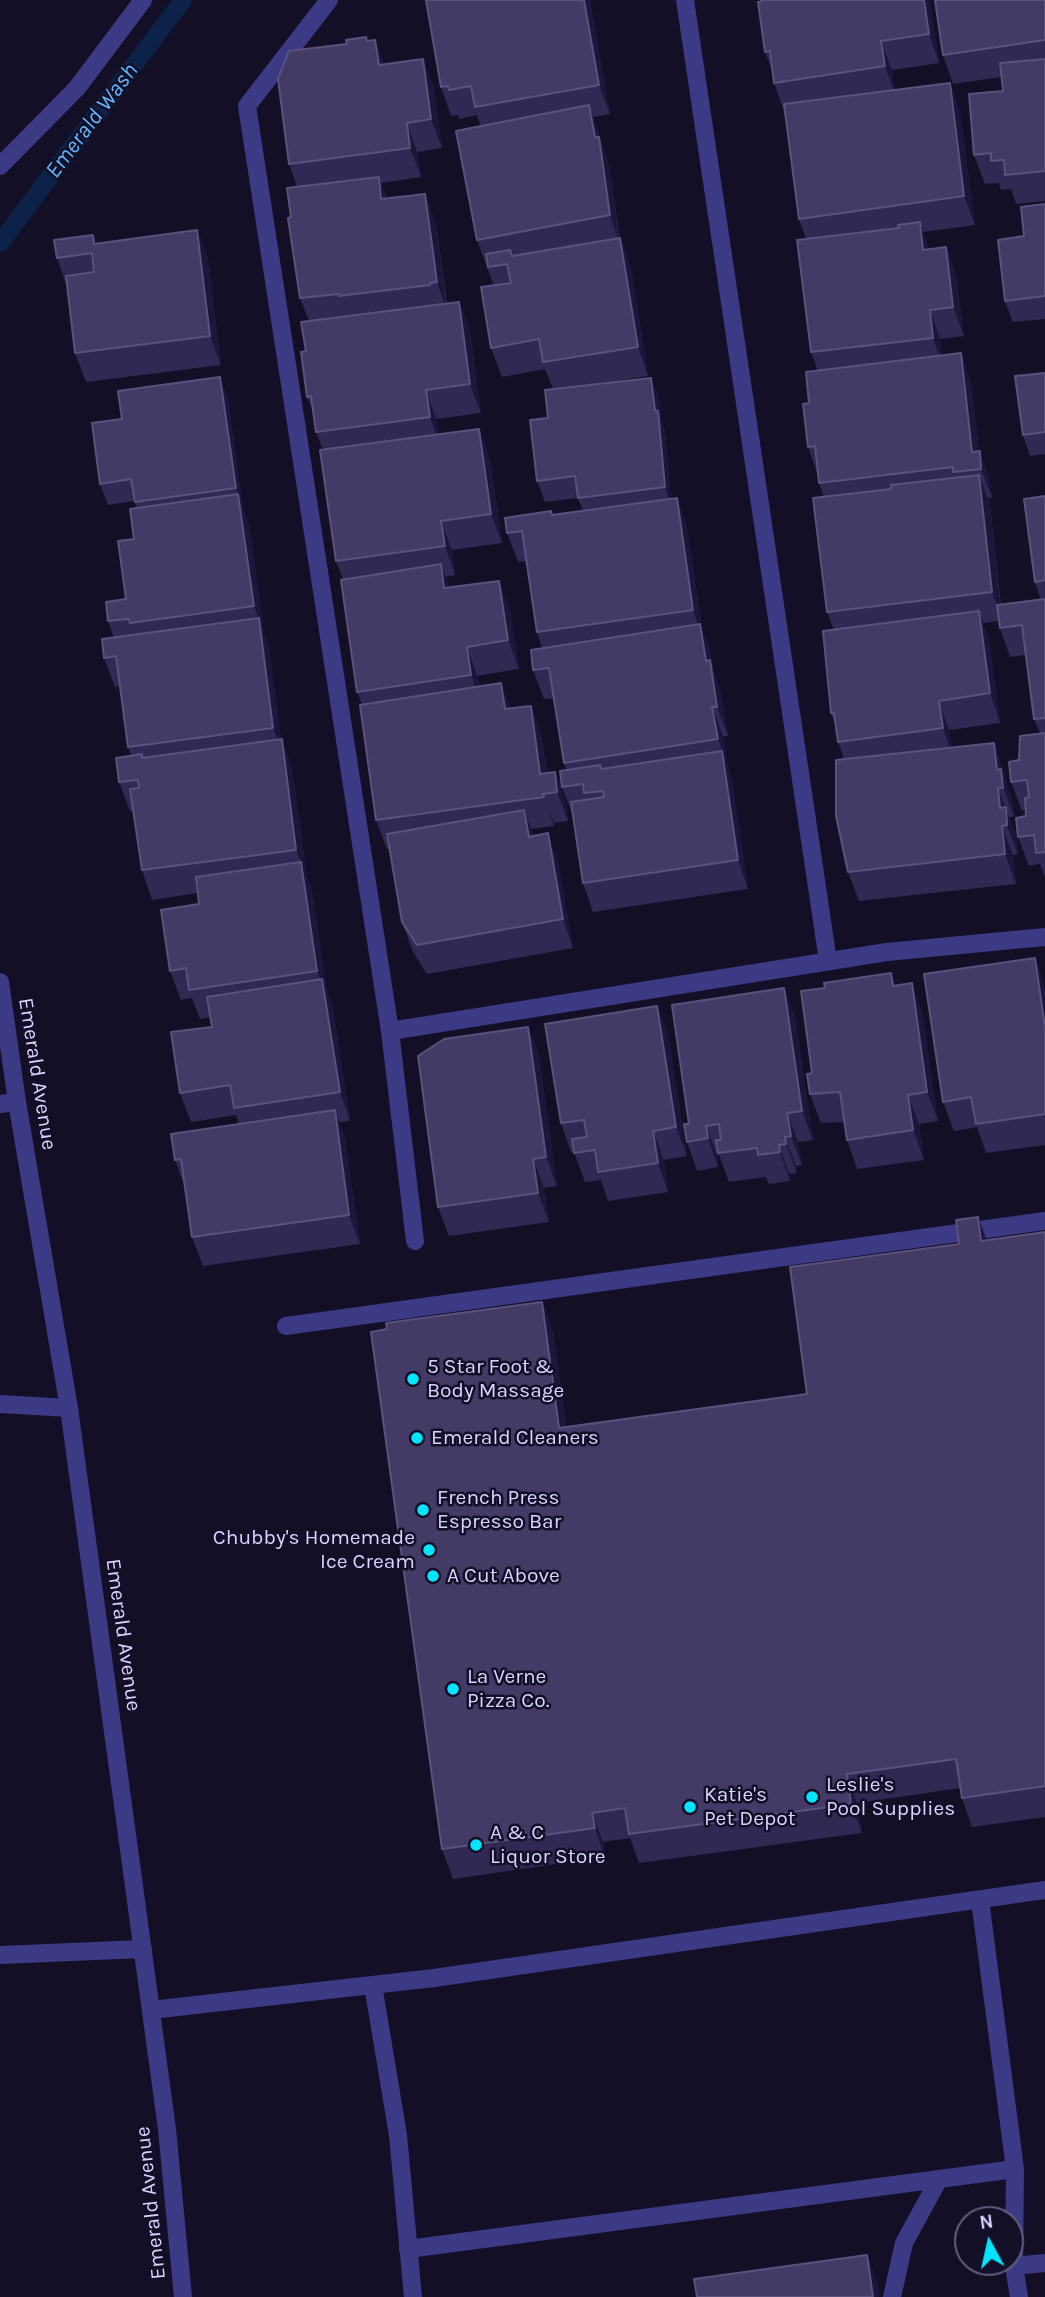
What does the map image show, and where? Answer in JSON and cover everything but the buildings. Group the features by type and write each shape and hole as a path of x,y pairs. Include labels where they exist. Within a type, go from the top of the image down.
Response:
{"street":[{"path":"0,166 77,88 143,0"},
{"path":"329,0 247,107 390,1031 415,1241"},
{"path":"685,0 828,961"},
{"path":"390,1031 887,952 1045,937"},
{"name":"Emerald Avenue","path":"0,982 8,1103 69,1408 167,2129 183,2297"},
{"path":"286,1326 1045,1222"},
{"path":"0,1404 69,1408"},
{"path":"151,2010 373,1985 1045,1890"},
{"path":"979,1900 1015,2169 1015,2206"},
{"path":"0,1955 143,1949"},
{"path":"373,1985 398,2135 413,2297"},
{"path":"408,2249 1015,2169"},
{"path":"892,2297 904,2243 939,2179"},
{"path":"1024,2265 1045,2263"},
{"path":"1016,2276 1019,2297"}],"waterway":[{"name":"Emerald Wash","path":"0,243 183,0"}],"place":[{"name":"5 Star Foot & Body Massage","path":"413,1379"},
{"name":"Emerald Cleaners","path":"417,1438"},
{"name":"French Press Espresso Bar","path":"423,1510"},
{"name":"Chubby's Homemade Ice Cream","path":"429,1550"},
{"name":"A Cut Above","path":"433,1576"},
{"name":"La Verne Pizza Co.","path":"453,1689"},
{"name":"Leslie's Pool Supplies","path":"812,1797"},
{"name":"Katie's Pet Depot","path":"690,1807"},
{"name":"A & C Liquor Store","path":"476,1845"}]}
